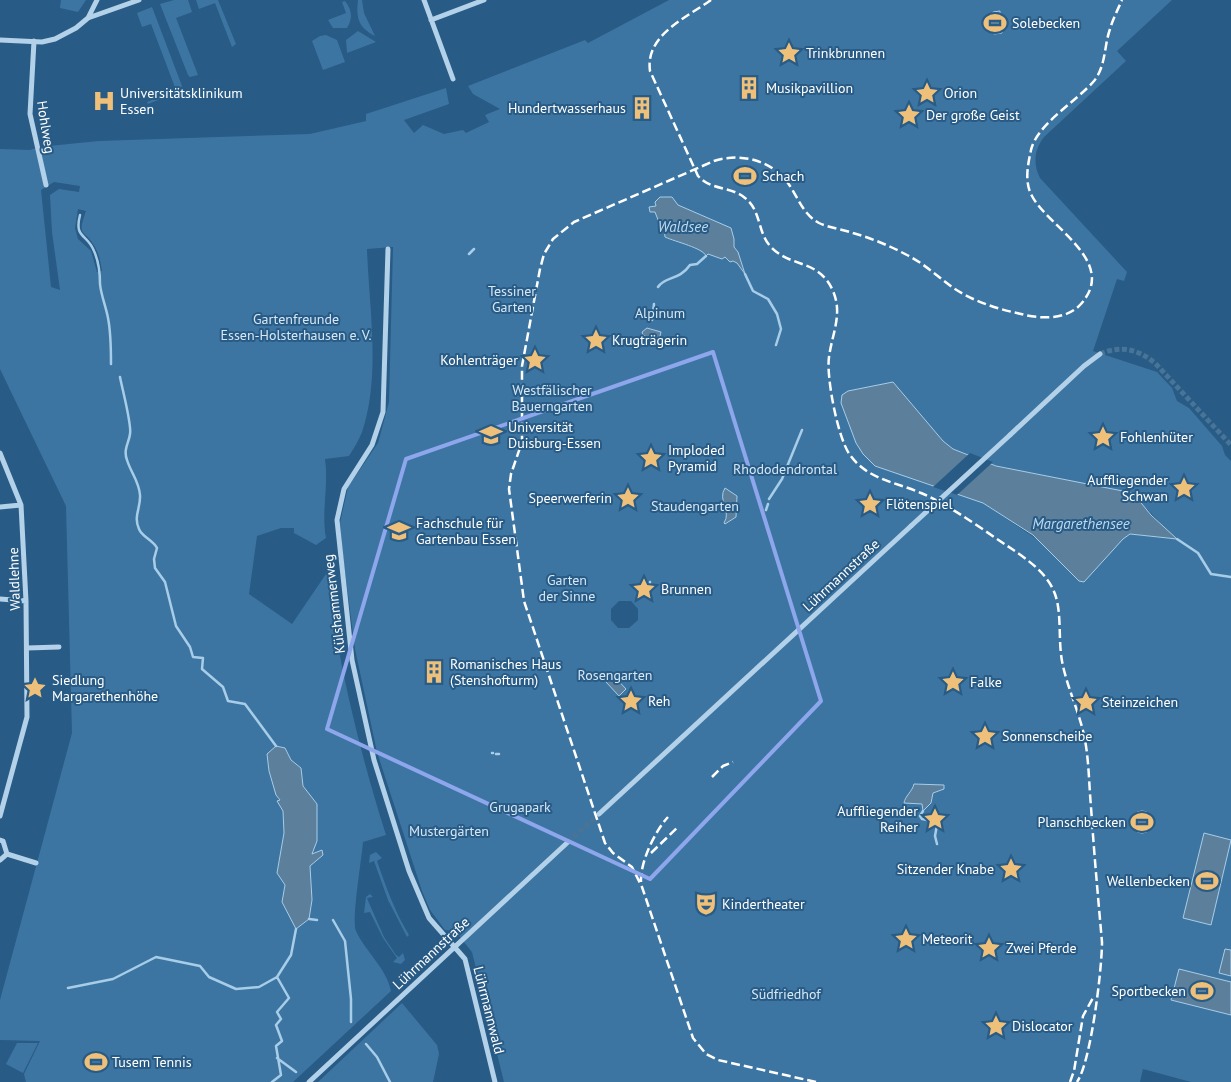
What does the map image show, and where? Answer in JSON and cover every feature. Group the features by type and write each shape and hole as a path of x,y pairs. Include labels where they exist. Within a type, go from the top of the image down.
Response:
{"street":[{"path":"88,18 97,0"},
{"path":"0,40 42,42 76,28 88,18 139,0"},
{"path":"424,0 453,79"},
{"path":"431,20 484,0"},
{"name":"Hohlweg","path":"34,41 30,114 46,185"},
{"name":"Külshammerweg","path":"388,249 385,401 372,445 349,478 339,501 336,520 340,563 352,660 374,760 393,824 424,910 436,928 454,947"},
{"name":"Lührmannstraße","path":"599,814 1084,366 1100,354"},
{"name":"Waldlehne","path":"0,452 21,505 27,648 27,717 0,816"},
{"path":"0,507 21,505"},
{"path":"0,599 26,601"},
{"path":"27,648 59,647"},
{"path":"0,840 3,841 7,854"},
{"name":"Lührmannstraße","path":"309,1082 568,842"},
{"path":"0,860 7,854"},
{"path":"7,854 36,863"},
{"name":"Lührmannwald","path":"454,947 465,960 495,1082"}],"highlighted area":[{"path":"713,352 821,701 650,879 327,729 406,459"}],"green space":[{"path":"61,0 86,0 78,12 60,8"},
{"path":"174,0 188,0 192,12 176,18 198,75 190,77 188,75 160,4"},
{"path":"196,0 218,0 236,44 232,47 215,3 199,9"},
{"path":"358,0 362,0 364,13 375,36 369,33 359,21 357,12"},
{"path":"669,0 1172,0 1117,51 1126,61 1044,137 1036,152 1036,168 1040,178 1127,272 1124,281 1117,279 1093,351 1157,372 1172,388 1177,401 1189,408 1222,446 1225,455 1231,461 1231,1082 1191,1082 1143,1069 1140,1082 504,1082 472,952 455,931 445,930 430,910 422,891 377,752 355,649 340,523 348,487 378,443 389,402 393,247 367,249 372,341 371,388 368,410 362,432 349,456 325,459 324,518 326,538 316,545 294,533 294,528 281,528 257,536 249,594 292,624 326,574 329,562 335,626 346,685 364,760 386,835 363,842 355,925 360,938 385,975 391,991 293,1082 26,1082 24,1074 40,1041 0,1040 0,1000 72,733 66,506 0,369 0,149 30,150 39,147 99,141 310,134 366,121 366,114 446,88 449,104 404,120 414,133 423,125 444,134 463,130 466,133 489,122 485,115 500,109 473,94 468,86 585,40 588,43","holes":["54,182 80,186 79,192 59,189 50,195 52,232 60,290 51,287 41,190","78,209 86,211 82,230 96,250 102,271 97,272 91,251 78,239 75,228","893,382 943,441 953,449 996,466 1037,474 1146,508 1176,539 1130,534 1123,539 1041,542 983,503 954,492 848,391","619,601 631,601 638,609 638,620 629,628 618,628 611,620 611,609","276,746 285,748 291,760 301,768 303,786 317,804 310,866 312,900 309,918 296,929 282,902 285,885 277,873 284,833 283,811 269,772 267,754"]},
{"path":"345,1 351,14 349,24 347,28 333,28 328,20 346,13 342,2"},
{"path":"152,7 182,86 178,92 148,104 147,102 176,90 151,24 142,27 137,13"},
{"path":"358,31 376,42 347,53 346,40"},
{"path":"326,35 337,40 345,62 323,70 312,41"},
{"path":"376,852 382,858 377,861 387,890 409,935 407,937 388,900 374,861 369,863 370,855"},
{"path":"370,894 373,897 367,898 384,937 396,955 399,957 403,953 405,960 401,964 393,962 397,958 383,938 370,912 364,913 366,897"},
{"path":"402,1003 437,1045 439,1054 433,1082 318,1082"},
{"path":"17,1043 38,1043 23,1073 6,1064"}],"water":[{"name":"Solebecken","path":"1000,11 1000,18 1006,19 1007,22 1003,23 1002,33 994,34 984,22 987,16 991,16 993,12"},
{"name":"Waldsee","path":"660,197 672,197 678,205 731,228 734,247 738,252 745,274 737,263 730,262 725,257 722,259 708,254 706,256 700,250 665,237 664,228 660,225 655,212 650,212 649,207 656,206 655,202"},
{"path":"647,328 661,332 659,340 656,342 643,335 642,332"},
{"name":"Margarethensee","path":"893,382 943,441 953,449 996,466 1133,493 1151,515 1177,539 1130,534 1123,539 1084,582 1079,581 1033,535 983,503 875,466 863,454 856,443 841,403 842,395 848,391"},
{"path":"725,488 737,496 736,517 725,524 726,514 723,492"},
{"path":"613,675 626,689 619,696 606,682"},
{"path":"276,746 285,748 291,760 301,768 303,786 317,804 317,841 312,854 322,850 323,855 310,866 312,900 309,919 296,929 282,902 285,885 277,873 284,833 283,811 277,801 280,800 276,795 269,771 267,754"},
{"path":"914,784 944,785 944,789 933,793 931,803 923,811 922,804 904,803"},
{"name":"Planschbecken","path":"1142,811 1152,818 1153,822 1146,832 1142,833 1132,826 1131,822 1138,812"},
{"name":"Wellenbecken","path":"1204,833 1231,840 1211,925 1183,918"},
{"path":"1225,949 1231,950 1231,976 1219,973"},
{"name":"Sportbecken","path":"1179,969 1231,982 1231,1015 1171,1000"}],"pier":[{"path":"970,453 993,462 957,495 933,487"}],"waterway":[{"path":"80,215 80,232 91,245 98,263 101,288 110,329 111,364"},
{"path":"469,254 474,249"},
{"path":"658,287 664,281 681,274 690,265 697,264 706,256"},
{"path":"745,274 753,291 768,299 777,314 781,329 776,345"},
{"path":"652,320 654,304"},
{"path":"120,377 130,429 126,456 140,495 137,524 140,532 157,548 154,559 155,568 165,582 176,626 190,647 193,657 203,658 202,669 223,687 228,701 245,704 276,746"},
{"path":"769,499 782,479 802,430"},
{"path":"766,510 768,504"},
{"path":"1177,539 1198,553 1211,574 1231,577"},
{"path":"644,589 649,590 650,582"},
{"path":"923,811 920,816 922,819 933,821 937,825 935,836 937,844"},
{"path":"309,919 317,920"},
{"path":"333,920 345,941 351,999 351,1022"},
{"path":"272,1082 281,1075 276,1046 282,1041 276,1025 281,1019 277,1012 289,998 277,977 291,955 296,929"},
{"path":"68,988 113,979 156,957 200,966 209,977 236,989 259,987 277,977"},
{"path":"366,1044 377,1057 390,1082"},
{"path":"277,1058 296,1072"}],"tunnel":[{"path":"1100,354 1122,349 1142,354 1148,358 1155,363 1231,445"},
{"path":"568,842 599,814"}],"railway":[{"path":"711,0 679,21 661,37 654,47 650,58 650,71 698,176 709,184 740,194 745,198 754,209 764,236 772,248 788,259 813,269 827,281 833,291 836,299 837,316 829,357 829,378 837,422 850,455 865,470 874,475 921,493 968,519 1031,563 1048,580 1055,594 1062,661 1083,730 1086,748 1102,942 1098,993 1091,1036 1087,1055 1077,1082"},
{"path":"816,1082 718,1060 706,1054 693,1038 642,887 632,867 613,853 605,843 524,601 509,489 511,474 522,442 522,366 544,254 553,239 574,222 714,161 725,158 746,158 766,165 783,177 809,216 814,220 827,226 867,237 901,252 971,298 1028,316 1052,317 1068,313 1080,305 1090,289 1092,274 1087,260 1077,246 1040,208 1032,196 1027,179 1029,161 1031,150 1041,131 1058,113 1087,89 1098,75 1103,62 1110,29 1122,0"},
{"path":"712,777 723,766 733,762"},
{"path":"641,882 643,865 649,847 668,817"},
{"path":"651,853 678,827"},
{"path":"1070,1082 1074,1071 1083,1016 1094,996"}],"place":[{"name":"Solebecken","path":"995,23"},
{"name":"Trinkbrunnen","path":"789,53"},
{"name":"Musikpavillion","path":"749,88"},
{"name":"Orion","path":"927,93"},
{"name":"Universitätsklinikum Essen","path":"104,101"},
{"name":"Hundertwasserhaus","path":"642,108"},
{"name":"Der große Geist","path":"909,115"},
{"name":"Schach","path":"745,176"},
{"name":"Krugträgerin","path":"596,340"},
{"name":"Kohlenträger","path":"535,360"},
{"name":"Universität Duisburg-Essen","path":"491,435"},
{"name":"Fohlenhüter","path":"1103,437"},
{"name":"Imploded Pyramid","path":"651,458"},
{"name":"Auffliegender Schwan","path":"1184,488"},
{"name":"Speerwerferin","path":"628,498"},
{"name":"Flötenspiel","path":"870,504"},
{"name":"Fachschule für Gartenbau Essen","path":"399,531"},
{"name":"Brunnen","path":"644,589"},
{"name":"Romanisches Haus (Stenshofturm)","path":"434,672"},
{"name":"Falke","path":"953,682"},
{"name":"Siedlung Margarethenhöhe","path":"35,688"},
{"name":"Reh","path":"631,701"},
{"name":"Steinzeichen","path":"1086,702"},
{"name":"Sonnenscheibe","path":"985,736"},
{"name":"Auffliegender Reiher","path":"935,819"},
{"name":"Planschbecken","path":"1142,822"},
{"name":"Sitzender Knabe","path":"1011,869"},
{"name":"Wellenbecken","path":"1207,881"},
{"name":"Kindertheater","path":"706,904"},
{"name":"Meteorit","path":"906,939"},
{"name":"Zwei Pferde","path":"989,948"},
{"name":"Sportbecken","path":"1202,991"},
{"name":"Dislocator","path":"996,1026"},
{"name":"Tusem Tennis","path":"96,1062"}],"park label":[{"name":"Tessiner Garten","path":"512,300"},
{"name":"Alpinum","path":"660,313"},
{"name":"Gartenfreunde Essen-Holsterhausen e. V.","path":"296,328"},
{"name":"Westfälischer Bauerngarten","path":"552,398"},
{"name":"Rhododendrontal","path":"785,469"},
{"name":"Staudengarten","path":"695,506"},
{"name":"Garten der Sinne","path":"567,588"},
{"name":"Rosengarten","path":"615,675"},
{"name":"Grugapark","path":"520,807"},
{"name":"Mustergärten","path":"449,831"},
{"name":"Südfriedhof","path":"786,994"}]}
